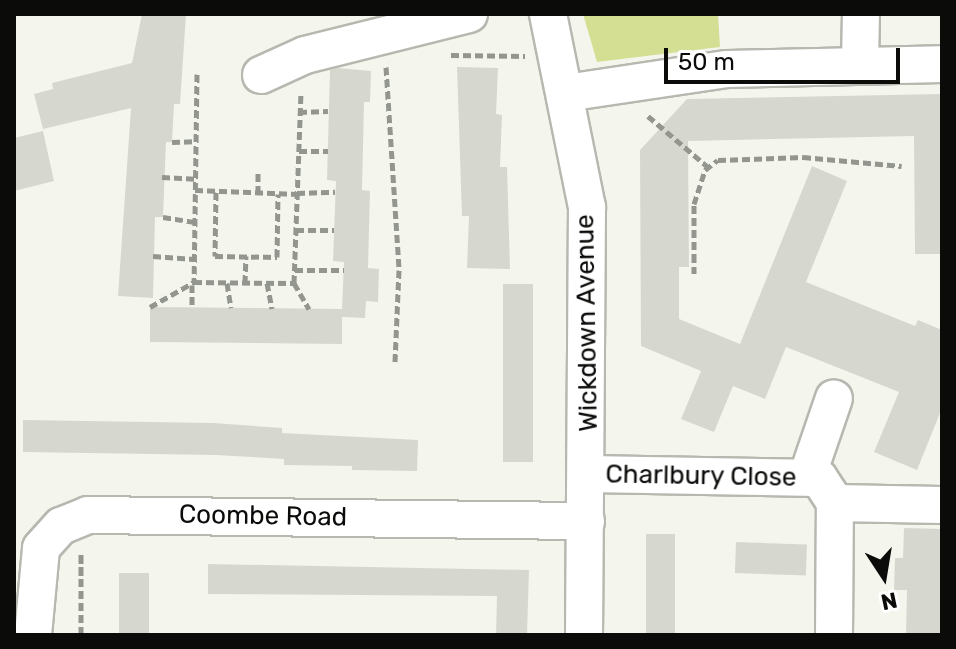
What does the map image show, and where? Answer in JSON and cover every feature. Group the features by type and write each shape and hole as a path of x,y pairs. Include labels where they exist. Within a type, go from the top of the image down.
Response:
{"street":[{"path":"261,75 372,29 469,14"},
{"name":"Wickdown Avenue","path":"548,14 587,207 588,474 584,635"},
{"path":"860,64 861,14"},
{"path":"566,93 727,69 942,64"},
{"path":"807,477 834,398"},
{"name":"Charlbury Close","path":"588,474 807,477 827,483 835,503"},
{"path":"834,635 835,503 942,505"},
{"path":"33,635 41,548 61,526 82,517"},
{"name":"Coombe Road","path":"82,517 586,521"}],"path":[{"path":"372,29 399,270 395,362"},
{"path":"305,55 299,112 294,283 309,309"},
{"path":"448,55 558,57"},
{"path":"192,308 197,74"},
{"path":"610,85 708,167"},
{"path":"299,112 328,111"},
{"path":"172,142 195,141"},
{"path":"299,151 328,151"},
{"path":"708,167 743,157 902,166"},
{"path":"694,274 694,204 708,167"},
{"path":"258,173 258,192"},
{"path":"162,177 195,179"},
{"path":"195,190 278,194 335,192"},
{"path":"216,192 215,256 277,257 278,194"},
{"path":"163,217 194,222"},
{"path":"296,230 334,230"},
{"path":"153,256 194,259"},
{"path":"245,283 246,256"},
{"path":"295,270 344,270"},
{"path":"150,307 193,283 294,283"},
{"path":"227,283 231,308"},
{"path":"267,283 272,309"},
{"path":"81,635 82,517"}],"green space":[{"path":"583,14 718,14 720,47 597,62"}],"building":[{"path":"142,14 186,14 180,104 174,104 172,142 166,142 163,217 155,217 153,298 118,296 131,108 43,129 34,94 53,89 52,83 132,63"},
{"path":"457,67 498,68 496,114 502,115 500,167 507,167 510,269 467,268 469,216 462,216"},
{"path":"330,70 371,71 370,102 364,102 362,190 370,191 368,268 379,269 378,302 366,301 365,318 342,317 342,344 150,342 150,307 342,309 344,262 333,261 336,181 327,180"},
{"path":"942,94 942,254 915,254 914,136 688,141 689,267 679,267 679,319 740,344 812,166 847,181 806,282 915,326 918,320 942,330 942,408 917,470 874,452 899,392 786,347 765,399 733,386 714,432 681,419 701,371 641,346 640,150 687,99"},
{"path":"43,131 54,181 14,191 14,138"},
{"path":"503,284 533,284 533,462 503,462"},
{"path":"23,420 213,423 282,428 282,433 418,440 417,471 284,465 284,459 216,455 23,452"},
{"path":"904,528 942,529 942,635 906,635 907,590 894,590 895,558 903,558"},
{"path":"646,534 675,534 675,635 646,635"},
{"path":"736,542 807,544 806,575 735,573"},
{"path":"208,564 529,570 527,635 496,635 497,596 208,594"},
{"path":"119,573 149,573 149,635 119,635"}]}
